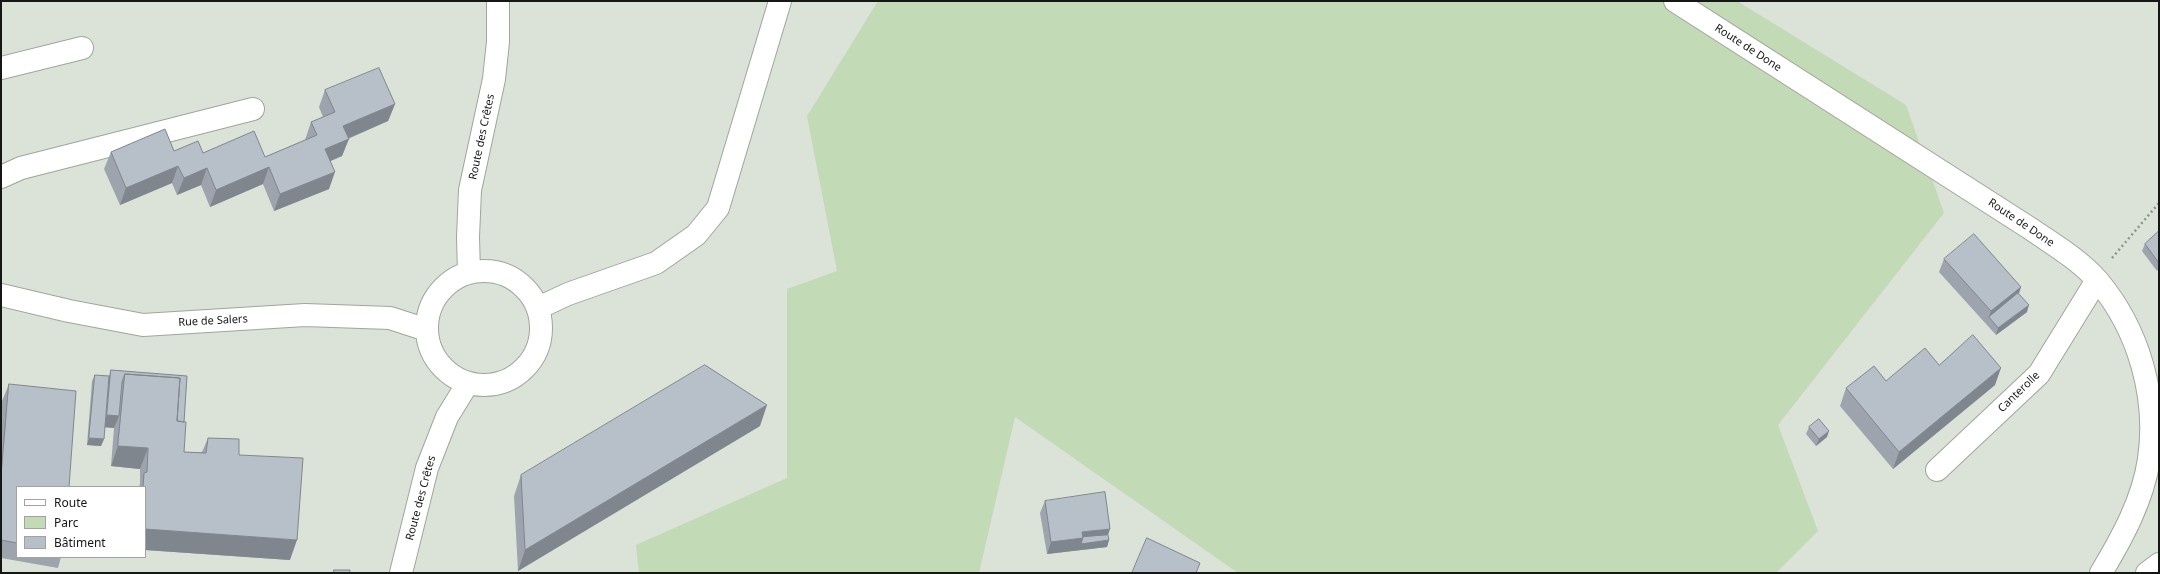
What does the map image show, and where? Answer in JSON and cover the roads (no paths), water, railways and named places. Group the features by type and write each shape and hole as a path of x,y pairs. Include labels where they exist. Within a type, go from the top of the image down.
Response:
{"street":[{"name":"Route des Crêtes","path":"469,273 468,237 470,190 494,79 498,42 498,1"},
{"path":"538,308 568,294 656,262 696,235 718,208 780,1"},
{"name":"Route de Done","path":"1675,1 2031,229 2075,260 2096,279 2130,332 2142,362 2149,394 2151,428 2149,460 2142,486 2132,514 2101,573"},
{"path":"1,68 82,48"},
{"path":"1,177 21,168 253,109"},
{"path":"488,271 507,275 530,294 538,308 542,327 540,341 533,359 522,371 505,381 488,385 468,383 455,377 440,364 431,349 427,330 430,310 440,292 451,281 469,273 488,271"},
{"name":"Canterolle","path":"1937,470 2039,374 2096,279"},
{"name":"Rue de Salers","path":"1,294 69,311 142,325 320,316 390,318 427,330"},
{"name":"Route des Crêtes","path":"401,573 427,468 448,417 468,383"},
{"path":"2147,573 2159,564"}]}
